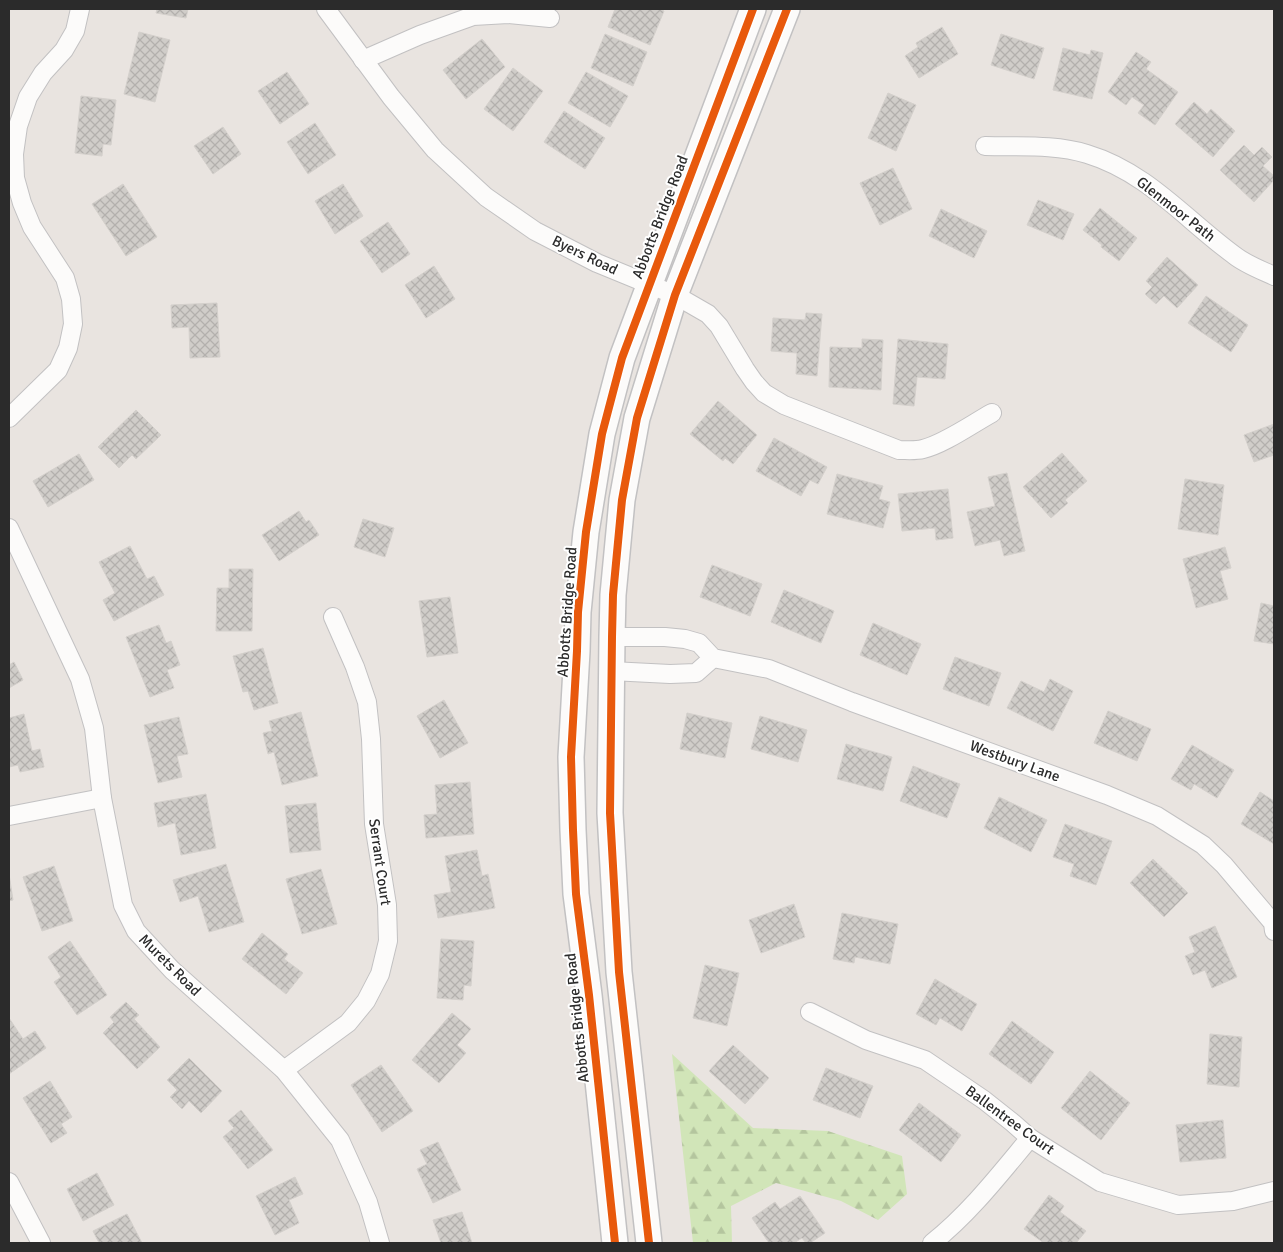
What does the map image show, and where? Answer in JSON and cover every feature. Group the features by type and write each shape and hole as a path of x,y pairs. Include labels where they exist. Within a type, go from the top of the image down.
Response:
{"main road":[{"name":"Abbotts Bridge Road","path":"615,1243 589,996 576,894 573,830 571,757 578,612 586,532 602,434 622,358 754,9"},
{"path":"649,1243 619,972 610,813 613,595 622,500 637,418 676,296 787,9"}],"street":[{"path":"9,418 58,370 68,348 73,324 71,299 65,278 32,227 22,203 15,178 14,154 18,126 28,97 43,73 64,50 75,30 80,9"},
{"name":"Byers Road","path":"326,9 390,97 435,150 486,196 535,231 597,263 676,296 708,314 719,326 745,369 764,393 784,405 899,450 922,449 938,444 992,412"},
{"path":"363,60 420,35 473,16 508,14 550,18"},
{"name":"Glenmoor Path","path":"985,146 1060,148 1112,163 1150,185 1235,256 1274,276"},
{"name":"Murets Road","path":"9,528 80,679 94,728 102,798 123,905 136,931 172,970 284,1070 340,1140 368,1202 380,1243"},
{"name":"Serrant Court","path":"284,1070 348,1023 366,1001 380,974 388,941 387,905 374,824 371,739 367,702 355,667 333,617"},
{"name":"Westbury Lane","path":"612,637 665,637 685,639 699,643 713,658 769,670 1107,795 1156,816 1202,845 1224,865 1274,926"},
{"path":"611,671 670,674 696,673 713,658"},
{"path":"9,816 102,798"},
{"name":"Ballentree Court","path":"810,1012 866,1040 925,1060 984,1100 1030,1138 1100,1182 1178,1206 1233,1200 1274,1191"},
{"path":"932,1243 948,1231 988,1188 1030,1138"},
{"path":"9,1182 41,1243"}],"green space":[{"path":"672,1054 753,1128 828,1131 902,1156 907,1194 878,1220 841,1201 776,1183 731,1206 732,1243 693,1243"}],"building":[{"path":"157,9 188,9 186,18 156,13"},
{"path":"615,9 659,9 664,11 650,45 608,27"},
{"path":"942,27 958,54 919,78 905,56 918,47 916,43"},
{"path":"139,32 170,40 155,102 124,94"},
{"path":"605,34 647,52 633,86 591,68"},
{"path":"1001,34 1044,48 1034,79 991,65"},
{"path":"482,39 505,67 466,99 443,70"},
{"path":"1063,48 1090,55 1091,50 1103,53 1092,99 1053,90"},
{"path":"1136,52 1151,62 1146,69 1178,92 1155,125 1138,113 1144,105 1132,97 1126,105 1108,92"},
{"path":"513,68 543,91 513,131 484,109"},
{"path":"287,72 309,104 280,124 258,91"},
{"path":"586,72 628,96 610,127 568,103"},
{"path":"888,93 916,105 896,151 868,138"},
{"path":"81,96 116,100 111,145 103,144 102,156 75,153"},
{"path":"1194,102 1207,114 1211,109 1235,131 1213,157 1175,124"},
{"path":"564,111 605,138 585,169 544,142"},
{"path":"315,123 336,155 308,174 287,142"},
{"path":"223,127 241,154 213,174 194,146"},
{"path":"1244,145 1254,155 1262,147 1272,157 1263,166 1274,176 1274,180 1254,202 1220,170"},
{"path":"893,168 912,209 880,225 860,183"},
{"path":"123,184 157,237 126,256 92,204"},
{"path":"343,184 363,216 335,234 315,201"},
{"path":"1038,200 1074,214 1063,240 1027,225"},
{"path":"1100,208 1137,238 1119,261 1083,230"},
{"path":"941,209 987,231 974,258 929,236"},
{"path":"388,222 410,254 382,273 360,241"},
{"path":"1167,257 1198,285 1177,308 1164,296 1156,304 1145,294 1152,287 1146,281"},
{"path":"434,266 455,299 426,318 405,285"},
{"path":"1206,296 1248,325 1231,352 1188,323"},
{"path":"217,303 220,357 190,358 189,327 172,328 171,305"},
{"path":"806,313 822,314 817,376 796,374 797,353 771,351 773,318 805,320"},
{"path":"862,339 883,340 881,390 829,387 830,347 862,348"},
{"path":"898,339 948,344 945,379 917,377 914,406 893,404"},
{"path":"718,401 757,435 733,464 725,458 723,461 690,434"},
{"path":"136,410 161,435 136,459 132,455 119,468 98,447"},
{"path":"1274,424 1274,455 1254,462 1244,435"},
{"path":"774,438 827,467 818,484 810,480 801,496 756,471"},
{"path":"1062,453 1087,481 1065,500 1068,503 1051,518 1023,487"},
{"path":"79,454 94,480 48,507 33,481"},
{"path":"1007,473 1025,551 1004,556 1000,540 975,546 967,512 995,506 988,477"},
{"path":"837,474 883,486 879,499 890,502 883,528 827,514"},
{"path":"1185,479 1224,485 1218,535 1178,529"},
{"path":"948,489 953,538 936,540 935,528 902,531 898,494"},
{"path":"299,511 306,522 309,520 319,535 279,561 262,535"},
{"path":"363,519 394,528 385,557 354,547"},
{"path":"130,546 147,579 154,576 164,595 114,621 103,600 115,593 99,562"},
{"path":"1225,547 1231,568 1220,571 1228,599 1196,608 1183,559"},
{"path":"712,565 762,584 750,616 700,597"},
{"path":"229,569 253,569 252,631 216,631 217,588 229,588"},
{"path":"784,590 834,611 821,643 771,622"},
{"path":"450,597 458,653 427,657 419,601"},
{"path":"1261,603 1274,606 1274,644 1254,641"},
{"path":"873,623 921,644 907,675 860,655"},
{"path":"159,625 166,643 171,641 180,665 167,670 174,688 150,697 126,637"},
{"path":"263,648 278,703 254,710 248,691 243,692 233,656"},
{"path":"955,657 1001,673 989,706 943,689"},
{"path":"14,662 23,680 9,688 9,665"},
{"path":"1050,679 1073,691 1053,731 1007,708 1021,681 1044,692"},
{"path":"444,700 468,743 440,758 417,716"},
{"path":"1108,711 1151,729 1137,761 1094,743"},
{"path":"301,712 318,776 282,785 274,752 268,754 263,733 272,731 269,721"},
{"path":"687,713 732,723 725,758 680,749"},
{"path":"24,714 32,751 40,749 44,767 20,772 18,765 9,767 9,718"},
{"path":"760,716 807,730 798,762 751,749"},
{"path":"179,717 188,754 177,756 182,777 158,783 144,725"},
{"path":"846,744 892,757 883,791 837,779"},
{"path":"1192,745 1234,770 1217,798 1194,784 1191,790 1171,779"},
{"path":"913,766 960,784 947,818 900,801"},
{"path":"470,782 474,834 426,838 424,815 437,814 435,785"},
{"path":"1260,792 1274,801 1274,844 1241,824"},
{"path":"206,794 216,848 181,855 175,823 158,827 154,803"},
{"path":"999,797 1047,820 1031,852 984,828"},
{"path":"316,803 321,850 290,853 285,806"},
{"path":"1065,824 1112,841 1096,885 1070,876 1074,864 1053,857"},
{"path":"477,850 482,876 488,874 495,908 438,918 434,895 451,892 445,856"},
{"path":"1153,859 1188,893 1164,917 1130,883"},
{"path":"226,864 244,922 209,932 198,896 180,902 173,880"},
{"path":"54,866 73,921 42,931 23,877"},
{"path":"321,869 337,924 302,934 286,879"},
{"path":"9,874 13,900 9,901"},
{"path":"794,904 805,937 761,953 749,920"},
{"path":"842,913 898,924 890,964 855,957 854,963 833,959"},
{"path":"1215,926 1237,977 1212,988 1205,970 1193,975 1185,956 1195,952 1189,937"},
{"path":"262,933 288,954 284,959 303,973 286,994 242,959"},
{"path":"441,939 474,941 471,986 464,985 463,1000 437,998"},
{"path":"70,941 107,995 77,1015 54,982 61,977 48,957"},
{"path":"705,965 739,973 727,1026 693,1018"},
{"path":"935,979 977,1004 962,1031 940,1018 936,1025 916,1014"},
{"path":"126,1002 139,1015 134,1019 160,1047 137,1069 103,1033 114,1022 110,1017"},
{"path":"452,1013 471,1029 457,1045 466,1053 439,1083 412,1060"},
{"path":"9,1018 23,1039 35,1031 46,1048 9,1074"},
{"path":"1012,1021 1054,1052 1031,1084 989,1054"},
{"path":"1210,1034 1242,1037 1239,1087 1207,1084"},
{"path":"733,1045 769,1078 745,1104 709,1071"},
{"path":"189,1058 222,1091 201,1113 189,1101 182,1109 170,1097 177,1090 167,1080"},
{"path":"381,1065 413,1111 382,1132 351,1085"},
{"path":"826,1068 873,1086 860,1118 813,1100"},
{"path":"1090,1071 1130,1103 1101,1140 1061,1108"},
{"path":"50,1081 72,1117 61,1124 67,1133 51,1143 23,1098"},
{"path":"919,1103 961,1135 941,1162 899,1130"},
{"path":"241,1110 273,1150 248,1169 223,1137 234,1128 228,1121"},
{"path":"1223,1120 1226,1158 1180,1162 1176,1125"},
{"path":"438,1142 461,1190 433,1203 417,1169 427,1164 420,1150"},
{"path":"97,1173 114,1205 83,1221 67,1189"},
{"path":"295,1177 303,1194 289,1200 299,1223 275,1235 256,1196"},
{"path":"1049,1195 1064,1206 1060,1212 1086,1231 1076,1243 1044,1243 1024,1229"},
{"path":"800,1196 825,1233 810,1243 806,1243 802,1238 794,1243 769,1243 752,1218 775,1202 780,1209"},
{"path":"462,1212 472,1243 441,1243 433,1220"},
{"path":"127,1214 142,1243 99,1243 93,1231"}],"cycle path":[{"path":"615,1243 589,995 576,894 573,830 571,757 578,612 586,532 602,434 622,358 753,9"},
{"path":"649,1243 619,972 610,813 613,595 622,500 637,418 675,295 787,9"}]}
